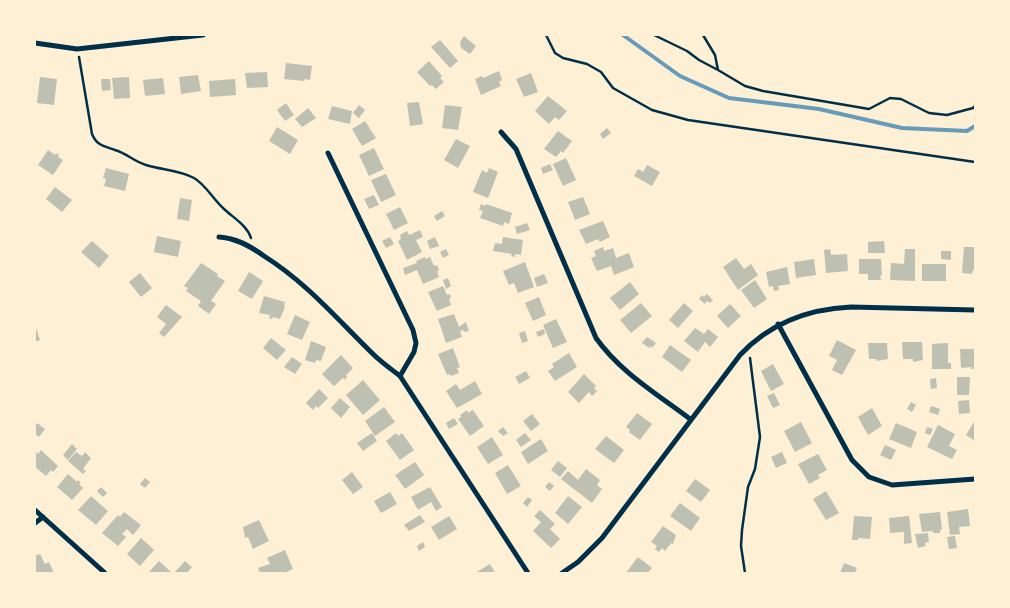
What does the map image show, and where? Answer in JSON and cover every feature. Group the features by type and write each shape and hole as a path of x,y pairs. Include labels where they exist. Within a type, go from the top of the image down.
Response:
{"street":[{"path":"35,43 77,48 203,35"},
{"path":"501,132 516,149 596,338 619,366 690,419"},
{"path":"328,153 413,330 416,343 414,352 400,376"},
{"path":"219,237 230,238 250,246 300,280 375,356 400,376 528,573"},
{"path":"562,573 578,562 602,538 731,365 748,346 778,324 812,311 831,308 975,310"},
{"path":"778,324 852,460 869,477 892,485 975,479"},
{"path":"35,510 105,573"},
{"path":"35,523 43,517"}],"path":[{"path":"546,35 555,52 563,58 587,64 601,72 613,88 652,110 688,120 975,162"},
{"path":"654,35 686,51 745,86 763,91 869,109 890,98 901,99 929,114 947,114 975,106"},
{"path":"703,35 715,55 718,70"},
{"path":"77,48 92,134 95,141 103,148 116,150 146,166 175,171 194,178 250,234 252,240 250,246"},
{"path":"745,573 741,546 742,530 748,487 755,469 760,437 748,346"}],"building":[{"path":"464,36 476,46 470,54 461,48 460,42"},
{"path":"440,40 458,61 450,68 431,47"},
{"path":"429,61 442,76 440,78 444,82 436,89 432,85 430,86 417,72"},
{"path":"286,63 312,66 310,80 284,79"},
{"path":"499,71 502,80 499,82 501,86 481,95 475,79 482,76 483,78"},
{"path":"267,72 268,87 247,88 245,73"},
{"path":"531,73 538,92 524,97 516,79"},
{"path":"198,75 201,91 181,94 179,77"},
{"path":"40,77 57,79 54,105 37,103"},
{"path":"129,77 130,98 114,99 112,78"},
{"path":"163,78 165,94 145,96 143,80"},
{"path":"101,79 110,79 111,90 102,91"},
{"path":"235,79 236,95 210,97 209,81"},
{"path":"548,96 567,111 559,120 555,117 549,124 535,111"},
{"path":"419,102 423,124 410,126 407,103"},
{"path":"286,103 294,115 285,121 277,110"},
{"path":"359,105 365,110 359,118 353,113"},
{"path":"445,105 462,107 458,130 442,128"},
{"path":"332,106 352,111 350,124 328,119"},
{"path":"308,108 316,118 302,127 295,119"},
{"path":"365,121 376,138 362,146 352,129"},
{"path":"277,127 298,140 290,154 269,141"},
{"path":"607,128 611,133 603,139 600,134"},
{"path":"558,131 572,141 563,153 561,151 556,157 544,149"},
{"path":"456,139 470,146 458,168 444,160"},
{"path":"374,148 384,169 369,176 359,155"},
{"path":"48,150 55,155 56,153 59,155 58,157 63,160 53,175 38,165"},
{"path":"566,158 576,180 563,186 553,164"},
{"path":"550,164 553,170 543,174 541,168"},
{"path":"647,165 660,172 652,186 634,176 638,169 643,172"},
{"path":"106,168 129,174 125,191 104,186 106,179 103,178"},
{"path":"489,168 498,172 488,198 473,192 482,170 487,173"},
{"path":"386,174 396,195 381,202 371,180"},
{"path":"55,187 72,200 62,212 46,199"},
{"path":"374,195 379,205 369,209 364,199"},
{"path":"583,197 590,214 575,220 568,202"},
{"path":"180,198 192,200 189,221 177,219"},
{"path":"481,204 512,213 509,224 504,222 503,226 480,218 483,211 479,210"},
{"path":"400,207 408,223 394,230 386,214"},
{"path":"442,211 445,216 437,221 434,216"},
{"path":"603,221 610,237 600,242 598,239 586,244 579,230"},
{"path":"527,223 530,230 517,234 515,227"},
{"path":"420,230 423,237 416,240 422,252 407,260 398,241 401,239 400,235 407,231 409,235"},
{"path":"157,236 181,241 178,257 154,252"},
{"path":"390,237 394,244 386,248 382,241"},
{"path":"435,237 439,246 430,249 427,241"},
{"path":"503,237 523,240 521,255 515,254 515,257 511,256 512,254 493,251 495,243 502,244"},
{"path":"92,241 109,256 99,268 81,252"},
{"path":"884,241 885,253 868,253 868,242"},
{"path":"603,247 604,251 613,248 616,258 629,253 634,267 614,275 611,266 597,271 591,258 596,256 594,251"},
{"path":"964,247 975,247 975,271 973,270 972,274 962,273"},
{"path":"446,249 449,255 443,258 440,252"},
{"path":"830,249 831,255 847,254 848,271 826,273 824,250"},
{"path":"905,249 915,249 915,281 890,280 891,263 904,264"},
{"path":"941,251 951,251 951,260 941,259"},
{"path":"425,257 426,259 430,257 434,266 437,265 439,277 423,284 417,270 405,275 403,268 417,263 416,261"},
{"path":"736,258 744,269 751,264 758,275 738,290 723,267"},
{"path":"814,259 816,275 796,278 794,262"},
{"path":"859,259 881,259 881,280 868,280 868,274 859,274"},
{"path":"525,262 534,287 518,293 514,283 509,285 503,271"},
{"path":"201,263 225,281 211,301 216,304 209,314 198,306 201,301 186,291 188,288 184,286"},
{"path":"922,264 946,264 946,281 922,281"},
{"path":"787,267 790,284 778,286 779,290 774,291 773,286 769,287 766,272"},
{"path":"249,272 263,281 252,299 238,291"},
{"path":"140,273 152,288 141,297 129,282"},
{"path":"544,274 548,283 537,287 534,278"},
{"path":"448,278 451,286 446,289 443,280"},
{"path":"755,280 767,299 754,308 741,290"},
{"path":"630,282 639,294 620,310 610,298"},
{"path":"443,286 447,295 450,294 451,305 437,311 428,292"},
{"path":"707,294 713,300 710,303 707,301 705,304 699,299 702,295 704,297"},
{"path":"264,296 285,302 280,319 273,317 272,319 269,318 270,315 259,313"},
{"path":"539,297 546,315 533,321 525,303"},
{"path":"641,303 652,316 631,333 620,320"},
{"path":"684,303 693,311 678,328 669,320"},
{"path":"730,304 741,316 728,328 717,316"},
{"path":"166,305 182,317 164,337 159,333 166,324 157,317"},
{"path":"454,314 459,327 466,322 469,331 460,331 462,337 446,343 438,319"},
{"path":"295,315 310,322 302,340 287,334"},
{"path":"556,319 567,342 553,348 543,325"},
{"path":"695,328 704,334 708,329 718,337 710,347 705,342 698,352 684,341"},
{"path":"35,329 40,340 35,342"},
{"path":"544,329 545,334 538,337 536,332"},
{"path":"525,331 528,341 522,343 519,333"},
{"path":"647,337 656,343 652,348 642,343"},
{"path":"271,338 286,350 277,360 263,348"},
{"path":"837,340 856,350 842,375 832,370 837,360 829,356"},
{"path":"311,341 326,347 321,361 316,360 315,363 305,360"},
{"path":"902,342 922,342 923,360 913,362 913,359 903,359"},
{"path":"868,343 887,343 888,359 876,361 876,359 869,359"},
{"path":"948,343 948,363 951,363 951,369 932,369 932,344"},
{"path":"670,345 691,360 682,372 662,357"},
{"path":"453,348 460,367 457,368 459,373 451,376 450,374 447,375 438,354"},
{"path":"960,349 975,349 975,369 971,369 971,367 961,368"},
{"path":"569,353 577,367 555,381 548,371 554,367 552,364"},
{"path":"341,355 353,368 346,375 345,380 343,378 334,386 322,374"},
{"path":"292,357 302,364 295,374 284,367"},
{"path":"773,364 784,384 771,391 761,371"},
{"path":"526,371 530,378 519,384 515,377"},
{"path":"584,374 596,386 594,388 597,391 592,396 589,392 579,403 568,392"},
{"path":"957,377 970,377 969,395 957,395"},
{"path":"936,378 937,388 931,389 930,379"},
{"path":"363,380 380,400 363,415 346,395"},
{"path":"475,381 482,394 457,408 446,391 456,384 460,390"},
{"path":"319,389 328,398 318,408 316,406 313,410 306,403"},
{"path":"774,393 780,405 773,408 767,396"},
{"path":"340,398 350,407 341,418 331,408"},
{"path":"969,400 970,413 959,414 958,401"},
{"path":"911,402 916,405 912,412 907,409"},
{"path":"931,406 940,409 938,415 929,412"},
{"path":"384,407 395,422 375,436 365,421"},
{"path":"872,408 882,426 868,435 858,417"},
{"path":"467,410 468,413 473,410 484,426 470,436 458,419"},
{"path":"637,413 652,424 640,440 629,432 630,430 626,427"},
{"path":"532,414 540,424 531,431 523,421"},
{"path":"454,418 458,424 449,429 446,423"},
{"path":"975,420 975,441 966,435"},
{"path":"801,422 812,443 795,452 784,431"},
{"path":"37,423 45,429 39,437 35,434"},
{"path":"896,423 917,432 911,448 889,439"},
{"path":"938,425 955,434 949,446 957,450 952,459 927,447"},
{"path":"503,427 508,433 503,436 498,431"},
{"path":"927,427 933,429 930,435 925,433"},
{"path":"372,433 377,441 363,451 357,443"},
{"path":"396,433 398,436 402,433 414,450 400,460 386,441"},
{"path":"525,433 531,440 521,447 516,440"},
{"path":"606,436 624,450 614,463 595,449"},
{"path":"492,437 503,455 488,464 477,447"},
{"path":"541,439 548,451 528,464 521,452"},
{"path":"72,444 77,449 68,460 63,455"},
{"path":"885,445 896,450 891,460 880,455"},
{"path":"41,450 58,466 46,476 35,467 35,451 38,454"},
{"path":"76,452 82,456 85,452 91,458 83,469 86,471 83,474 68,461"},
{"path":"782,452 787,463 776,468 771,457"},
{"path":"818,454 827,470 818,475 820,478 809,484 798,464"},
{"path":"558,461 567,468 560,477 551,470"},
{"path":"415,462 424,475 405,489 395,475"},
{"path":"508,465 521,486 507,494 495,473"},
{"path":"586,469 600,480 597,485 602,489 592,503 561,479 568,471 578,480"},
{"path":"352,472 363,487 353,494 342,480"},
{"path":"68,474 77,482 78,480 83,488 72,500 57,487"},
{"path":"145,478 150,482 145,488 140,484"},
{"path":"695,479 710,490 701,502 686,491"},
{"path":"549,482 554,486 550,491 545,487"},
{"path":"101,487 107,493 103,497 97,491"},
{"path":"430,487 442,507 436,511 431,502 418,510 411,497"},
{"path":"826,491 839,513 826,520 813,499"},
{"path":"390,492 397,504 381,513 374,501"},
{"path":"91,496 108,511 96,525 78,510"},
{"path":"568,496 582,507 568,524 555,513"},
{"path":"528,497 532,500 527,507 523,503"},
{"path":"680,503 700,518 691,531 670,516"},
{"path":"968,509 970,526 959,527 960,534 950,535 947,512"},
{"path":"540,510 555,524 550,529 560,539 551,548 533,531 541,522 534,516"},
{"path":"124,512 141,525 133,535 127,529 122,534 126,537 118,546 102,533 118,515 120,517"},
{"path":"940,512 942,530 940,530 940,533 933,533 933,531 922,532 919,514"},
{"path":"420,515 425,522 409,531 404,525"},
{"path":"449,516 457,529 439,540 431,527"},
{"path":"854,516 872,517 870,539 858,538 858,540 852,540"},
{"path":"909,516 912,543 904,544 904,532 890,533 889,518"},
{"path":"259,520 269,541 253,549 248,537 245,538 243,527"},
{"path":"663,526 676,535 673,544 671,543 665,551 662,548 659,552 655,549 657,546 651,542"},
{"path":"928,533 929,542 925,543 926,546 918,548 915,534"},
{"path":"955,536 957,548 949,549 947,537"},
{"path":"141,538 154,550 140,566 127,554"},
{"path":"423,542 425,547 419,551 417,546"},
{"path":"285,550 293,569 284,573 260,573 258,568 270,564 267,558"},
{"path":"40,554 45,564 49,562 52,573 35,573 35,556"},
{"path":"638,557 652,568 648,573 626,573"},
{"path":"159,561 172,573 148,573"},
{"path":"185,561 192,567 187,573 174,573"},
{"path":"844,563 857,568 855,573 840,573"},
{"path":"490,564 494,571 492,573 475,573"}],"waterway":[{"path":"623,35 680,76 729,98 819,109 902,128 967,131 975,126"}]}
